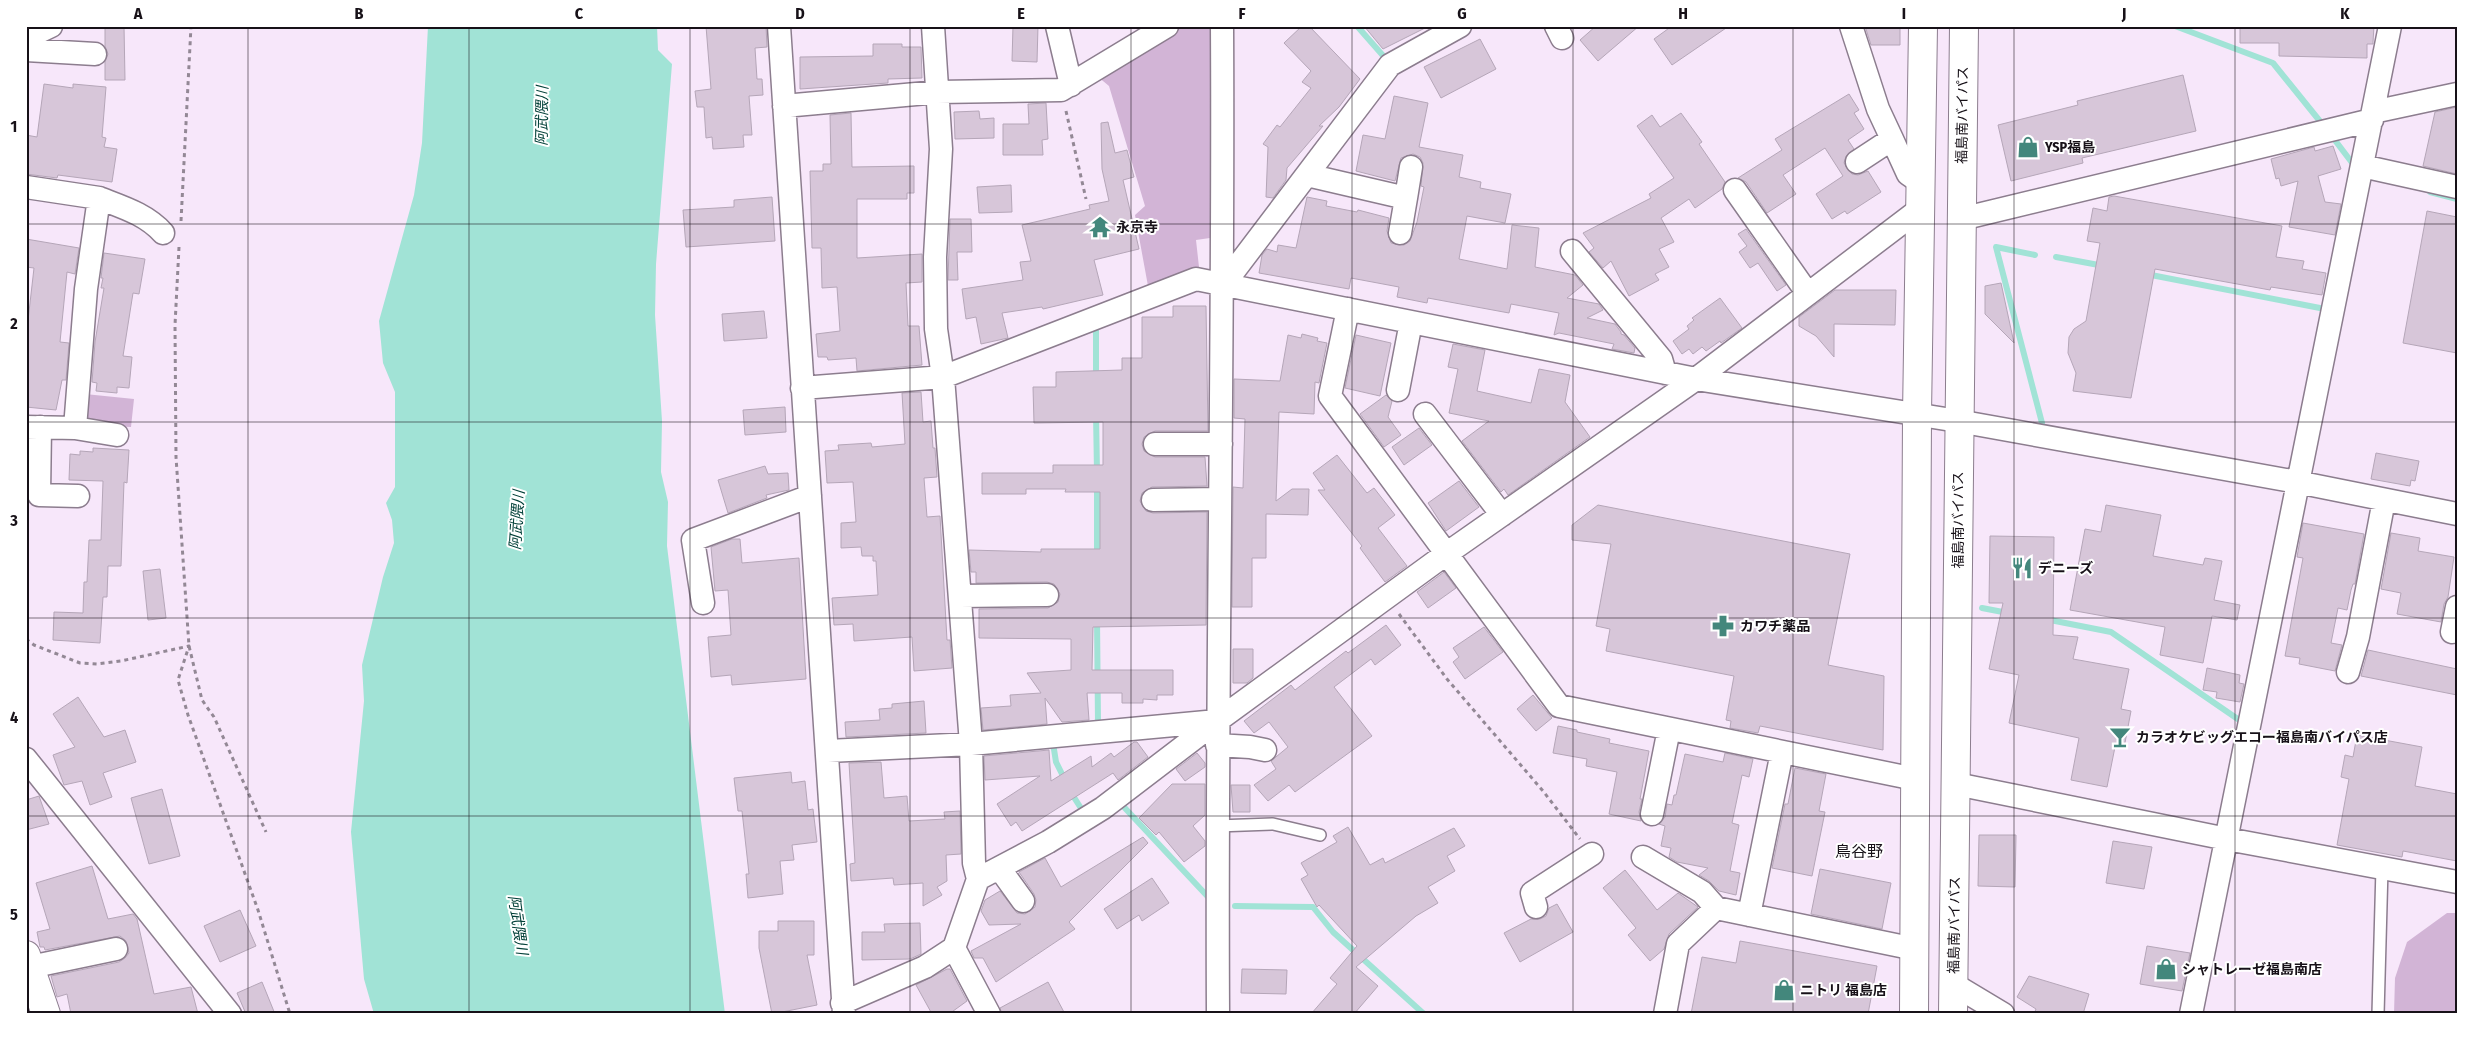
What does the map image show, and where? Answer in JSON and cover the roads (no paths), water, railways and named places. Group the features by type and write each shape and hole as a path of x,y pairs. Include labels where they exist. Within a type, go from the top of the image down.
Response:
{"main road":[{"path":"1914,1014 1917,415 1923,26"},
{"name":"福島南バイパス","path":"1953,1014 1958,421 1964,26"},
{"path":"28,961 46,1014"}],"street":[{"path":"26,38 51,26"},
{"path":"779,26 828,751 843,1008 925,966 954,948 978,879 974,863 971,744 960,596 943,377 936,329 935,266 941,149 933,26"},
{"path":"1057,26 1066,88"},
{"path":"784,106 938,92 1066,88 1167,26"},
{"path":"1218,1014 1217,721 1224,284 1222,26"},
{"path":"1224,284 1390,66 1460,26"},
{"path":"1851,26 1874,111 1892,139 1908,174 1920,183"},
{"path":"2192,1014 2297,482 2390,26"},
{"path":"26,50 95,54"},
{"path":"1961,219 2457,94"},
{"path":"1857,162 1892,139"},
{"path":"2362,166 2457,187"},
{"path":"1400,232 1410,167"},
{"path":"1307,176 1406,198"},
{"path":"26,186 100,198 174,232"},
{"path":"1735,190 1808,294"},
{"path":"75,428 86,289 100,198"},
{"path":"978,879 1048,842 1103,808 1217,721 1446,554 1696,379 1920,209"},
{"path":"1572,251 1661,359 1665,373"},
{"path":"802,388 943,377 1196,279 1696,379 1958,421 2297,482 2457,514"},
{"path":"1348,309 1330,396 1559,706 1916,779"},
{"path":"1398,390 1411,322"},
{"path":"1425,414 1502,515"},
{"path":"78,496 40,494 33,427 75,428 117,435"},
{"path":"1154,444 1221,444"},
{"path":"704,603 693,540 810,496"},
{"path":"1153,500 1220,499"},
{"path":"2348,672 2358,637 2384,500"},
{"path":"960,596 1047,595"},
{"path":"2452,632 2457,607"},
{"path":"828,751 971,744 1217,721"},
{"path":"1652,814 1669,728"},
{"path":"1217,745 1265,750"},
{"path":"1749,915 1782,752"},
{"path":"26,758 230,1014"},
{"path":"1956,784 2227,839 2457,882"},
{"path":"1536,907 1532,892 1592,854"},
{"path":"1643,857 1702,892 1716,908 1915,949"},
{"path":"1000,869 1023,901"},
{"path":"1665,1014 1678,944 1716,908"},
{"path":"954,948 990,1014"},
{"path":"28,961 116,949"},
{"path":"1953,984 2004,1014"}],"lane":[{"path":"1217,826 1273,824 1320,836"},
{"path":"2378,1014 2382,868"}],"water":[{"name":"阿武隈川","path":"428,26 657,26 658,50 672,64 656,264 655,315 662,421 661,472 668,502 667,546 725,1014 374,1014 364,979 351,832 364,701 362,665 383,577 394,543 392,520 386,503 395,487 395,392 383,363 379,321 414,195 422,143"}],"waterway":[{"path":"1357,26 1386,59"},
{"path":"2175,26 2273,63 2323,125"},
{"path":"2331,135 2353,164"},
{"path":"2430,192 2457,199"},
{"path":"2035,255 1996,247 2042,423"},
{"path":"2056,257 2104,266"},
{"path":"2146,274 2325,309"},
{"path":"1096,330 1096,378"},
{"path":"1096,413 1097,473"},
{"path":"1097,483 1097,556"},
{"path":"1982,608 2008,613"},
{"path":"1097,618 1098,723"},
{"path":"2045,619 2111,632 2245,724"},
{"path":"1053,743 1056,762 1066,782"},
{"path":"1070,791 1084,813"},
{"path":"1123,806 1210,899"},
{"path":"1235,906 1313,907 1333,932 1424,1014"}],"place":[{"name":"YSP福島","path":"2028,147"},
{"name":"永京寺","path":"1100,227"},
{"name":"デニーズ","path":"2022,568"},
{"name":"カワチ薬品","path":"1723,626"},
{"name":"カラオケビッグエコー福島南バイパス店","path":"2120,737"},
{"name":"シャトレーゼ福島南店","path":"2166,969"},
{"name":"ニトリ 福島店","path":"1784,990"}],"district":[{"name":"鳥谷野","path":"1859,851"}]}
